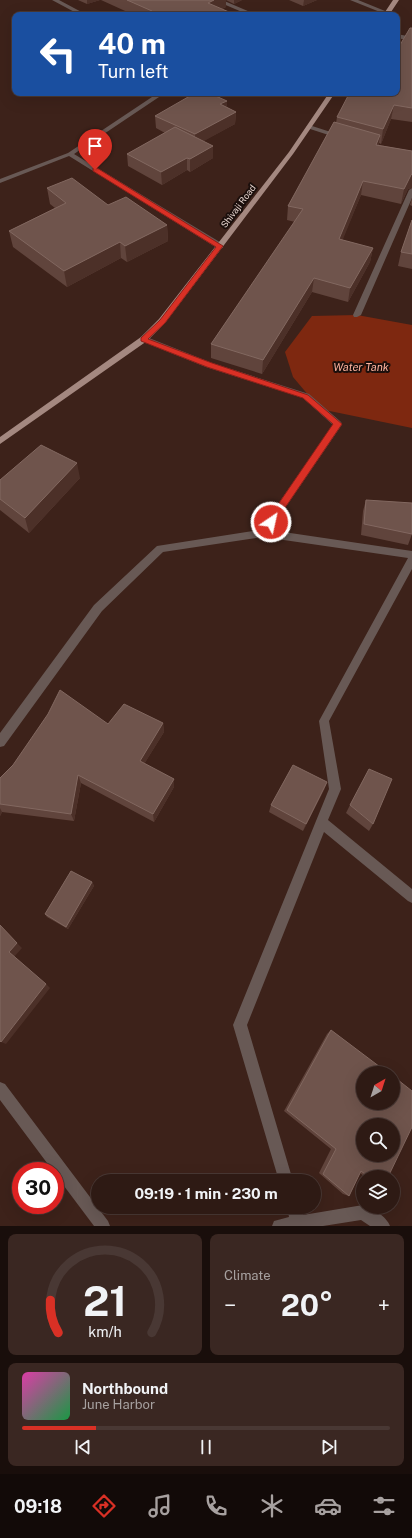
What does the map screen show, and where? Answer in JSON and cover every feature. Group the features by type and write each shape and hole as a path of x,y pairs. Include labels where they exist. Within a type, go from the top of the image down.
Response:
{"main road":[{"path":"388,12 396,0"},
{"name":"Shivaji Road","path":"0,441 144,339 162,321 309,127 330,96"}],"street":[{"path":"55,0 78,12"},
{"path":"217,0 247,12"},
{"path":"353,0 382,12"},
{"path":"400,37 412,39"},
{"path":"0,181 70,154 157,96"},
{"path":"309,127 346,138"},
{"path":"70,154 220,246"},
{"path":"357,315 412,190"},
{"path":"144,339 209,365 306,396 338,424 263,534"},
{"path":"0,742 98,608 160,549 263,534 412,555"},
{"path":"284,1174 240,1025 335,789 324,721 412,560"},
{"path":"321,822 412,897"},
{"path":"0,1089 103,1226"},
{"path":"279,1226 363,1212 383,1226"},
{"path":"296,1214 298,1222"}],"water":[{"name":"Water Tank","path":"357,315 412,325 412,428 320,409 293,377 285,352 312,316"}],"building":[{"path":"127,0 214,0 208,3 229,12 150,12 152,11"},
{"path":"410,28 412,28 412,108 394,105 383,129 337,117 348,96 400,96 400,45"},
{"path":"190,96 216,96 227,101 220,104 236,112 195,134 155,116"},
{"path":"334,122 380,135 376,145 412,151 412,174 404,189 363,181 339,239 373,248 350,288 314,278 263,360 211,344 303,209 288,206"},
{"path":"175,127 213,146 190,159 187,158 161,172 127,154"},
{"path":"72,178 108,205 126,197 167,225 125,246 120,242 64,271 9,231 66,203 47,188"},
{"path":"412,220 412,254 401,252"},
{"path":"41,445 77,463 25,518 0,499 0,480"},
{"path":"366,500 412,503 412,534 364,524"},
{"path":"60,690 108,724 124,704 163,723 140,761 174,779 153,814 78,775 71,814 0,804 0,778 13,765 48,714"},
{"path":"293,765 327,782 306,824 271,805"},
{"path":"369,769 392,779 373,824 350,805"},
{"path":"71,871 92,882 66,927 45,914"},
{"path":"0,925 17,943 9,952 46,984 1,1042 0,1041"},
{"path":"331,1030 379,1066 356,1066 356,1110 400,1110 400,1082 412,1091 412,1127 400,1152 400,1118 356,1118 356,1162 395,1162 391,1170 356,1170 356,1181 349,1196 323,1174 336,1149 287,1110"}],"route":[{"path":"95,170 220,246 162,321 144,339 209,365 306,396 338,424 271,522"}]}
